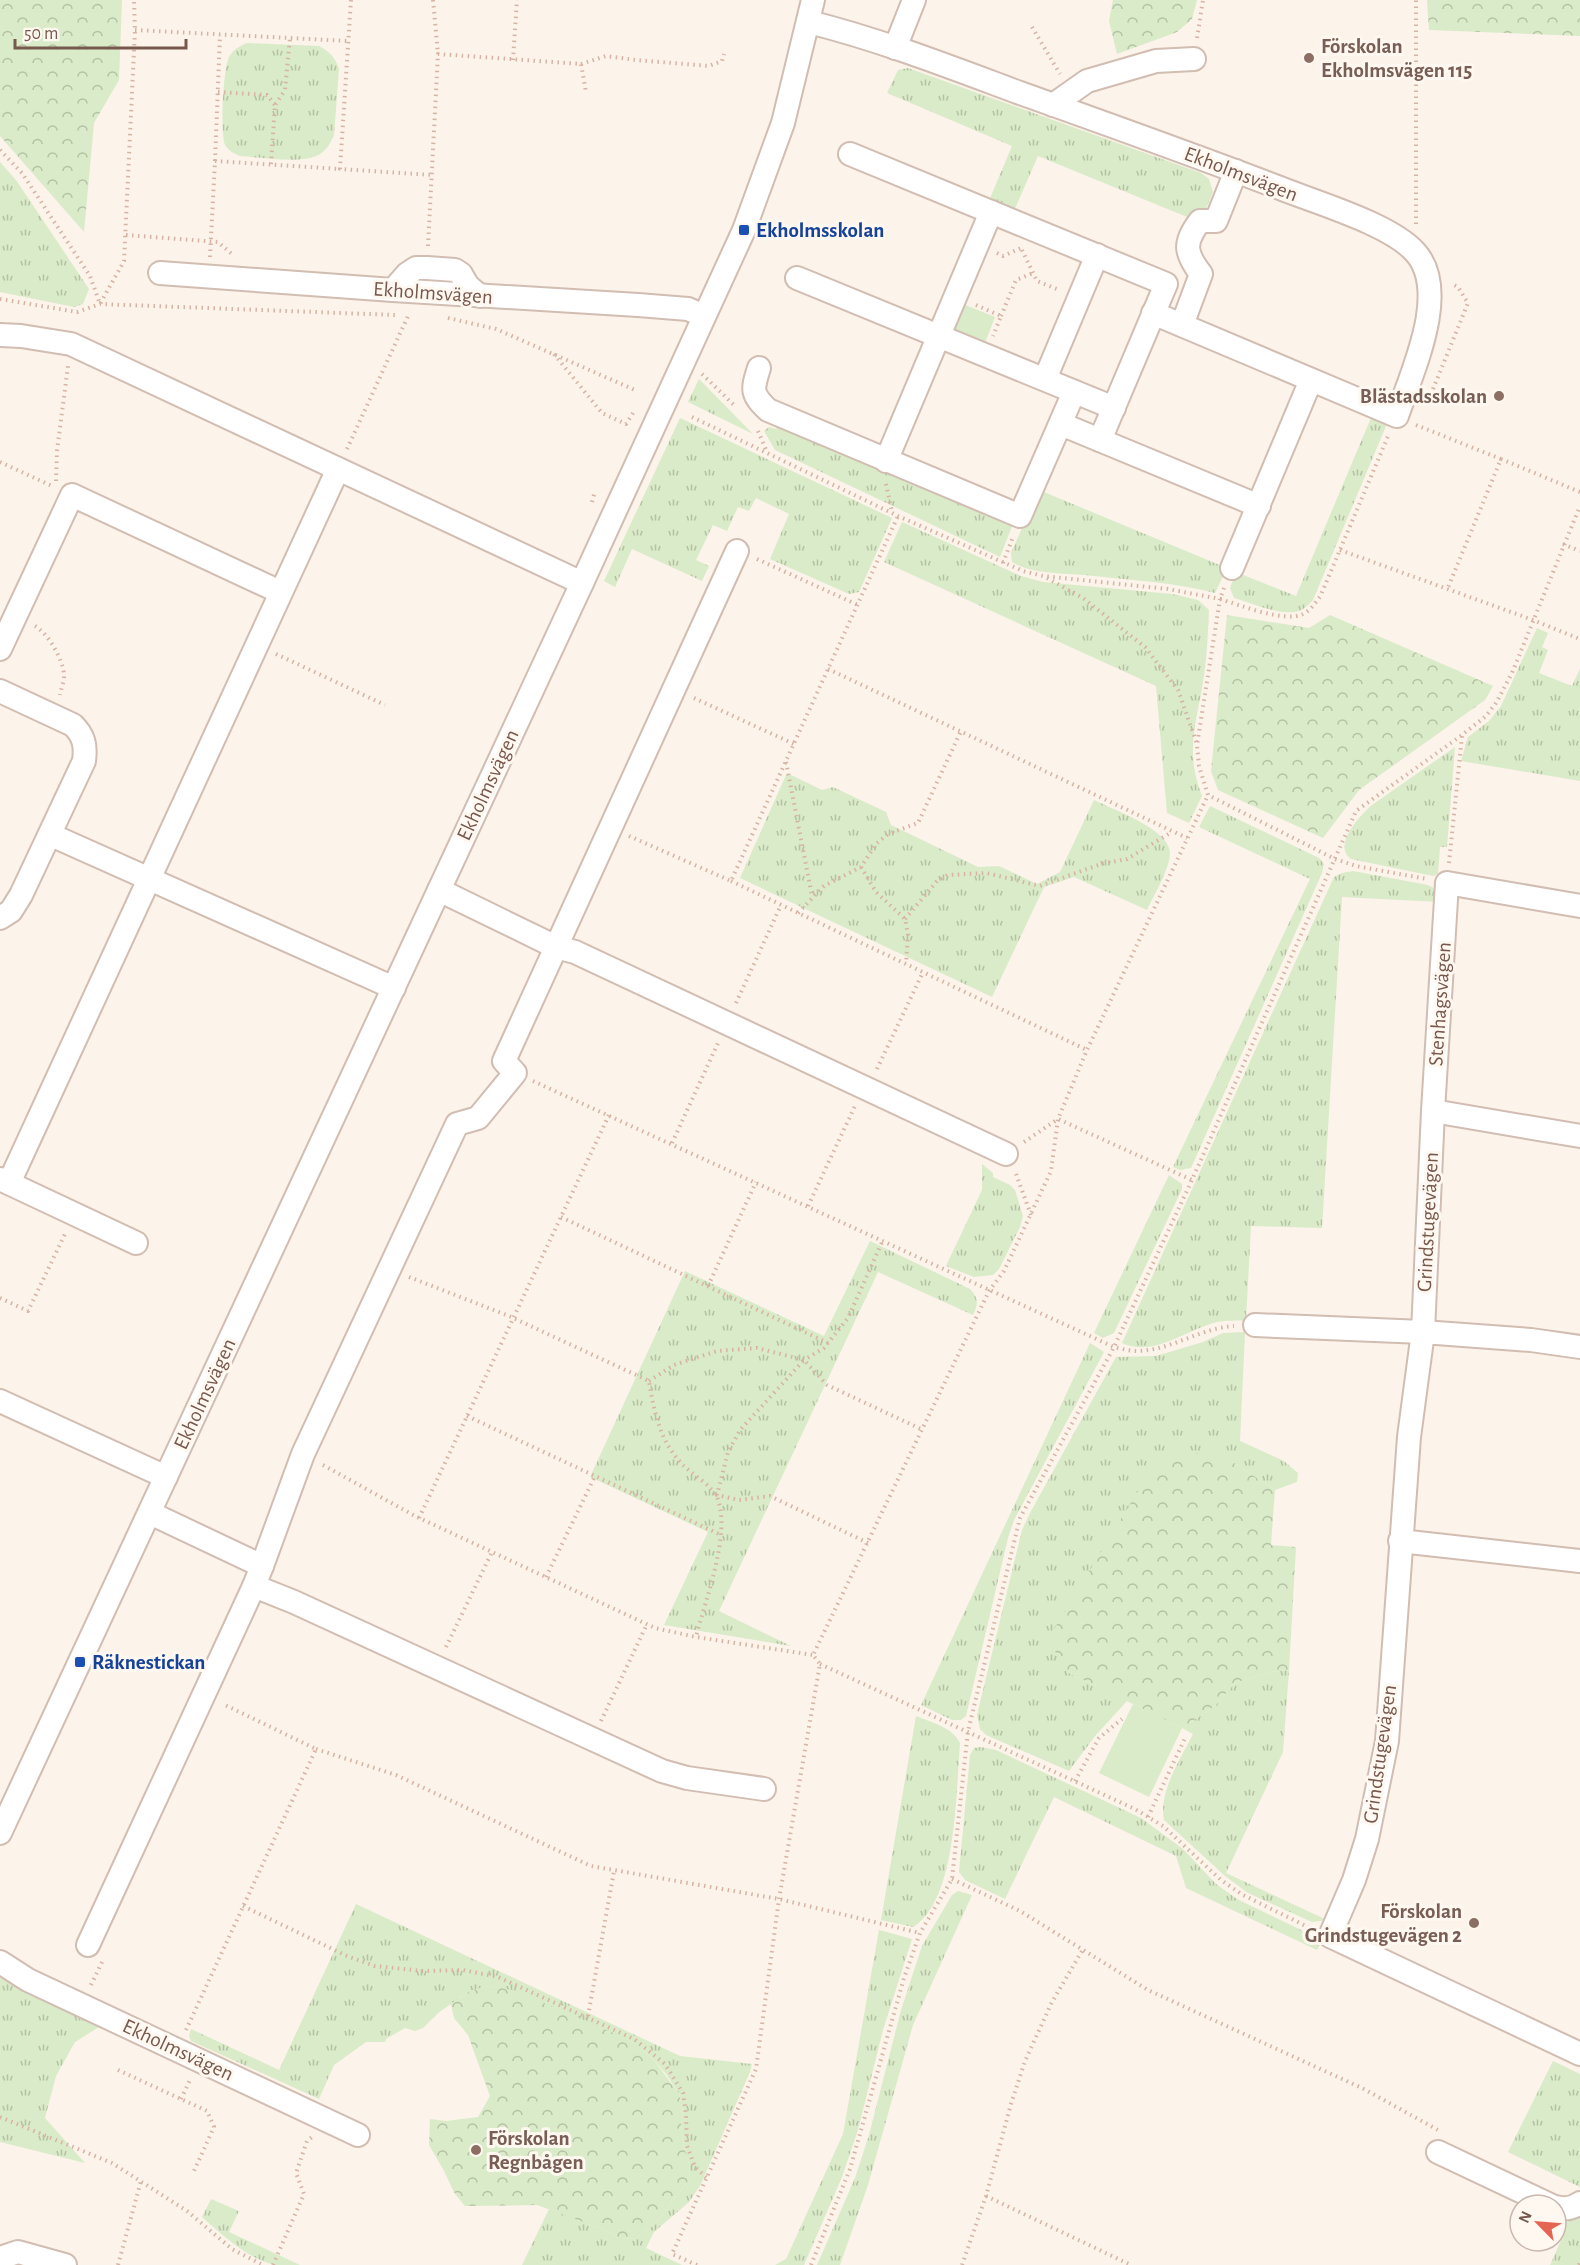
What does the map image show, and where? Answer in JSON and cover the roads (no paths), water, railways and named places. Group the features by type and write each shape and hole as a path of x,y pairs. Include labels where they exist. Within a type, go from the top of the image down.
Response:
{"street":[{"path":"896,48 914,0"},
{"name":"Ekholmsvägen","path":"0,1833 8,1806 150,1513 744,230 783,123 811,11 896,48 1062,99 1384,229 1415,252 1425,269 1430,286 1429,309 1423,336 1397,416 1311,380"},
{"path":"1062,99 1087,81 1156,62 1194,59"},
{"path":"850,154 1166,284 1100,440"},
{"path":"1182,325 1201,274 1191,261 1187,244 1192,231 1200,221 1216,221 1236,171"},
{"path":"885,460 991,212"},
{"path":"1045,380 1097,255"},
{"path":"393,290 406,274 416,268 427,268 455,270 480,296"},
{"name":"Ekholmsvägen","path":"160,273 688,309 704,316"},
{"path":"797,278 1114,408"},
{"path":"1154,313 1311,380 1232,568"},
{"path":"0,335 71,344 582,583"},
{"path":"759,368 753,387 756,399 768,410 1020,516 1074,392"},
{"path":"1061,424 1259,506"},
{"path":"136,1243 4,1181 150,879 338,469"},
{"path":"0,650 72,495 280,592"},
{"path":"88,1945 258,1576 303,1454 457,1124 478,1118 515,1073 504,1061 608,831 747,555"},
{"path":"0,691 73,725 81,733 86,746 84,761 51,835 21,895 11,911 0,918"},
{"path":"51,835 394,988"},
{"name":"Stenhagsvägen","path":"1433,1112 1447,883 1580,906"},
{"path":"439,890 556,947 586,957 1006,1154"},
{"path":"1433,1112 1580,1136"},
{"name":"Grindstugevägen","path":"1433,1112 1423,1332 1409,1437 1388,1730 1379,1789 1367,1839 1354,1881 1330,1936 1580,2054"},
{"path":"1255,1325 1423,1332 1531,1340 1580,1347"},
{"path":"0,1401 166,1478"},
{"path":"150,1513 258,1576 294,1602 662,1771 687,1778 764,1789"},
{"path":"1400,1541 1580,1561"},
{"name":"Ekholmsvägen","path":"0,1962 28,1980 358,2135"},
{"path":"1442,2143 1529,2193"},
{"path":"0,2258 18,2252 65,2265"}],"place":[{"name":"Förskolan Ekholmsvägen 115","path":"1309,58"},
{"name":"Ekholmsskolan","path":"744,230"},
{"name":"Blästadsskolan","path":"1499,396"},
{"name":"Räknestickan","path":"80,1662"},
{"name":"Förskolan Grindstugevägen 2","path":"1474,1923"},
{"name":"Förskolan Regnbågen","path":"476,2150"}]}
